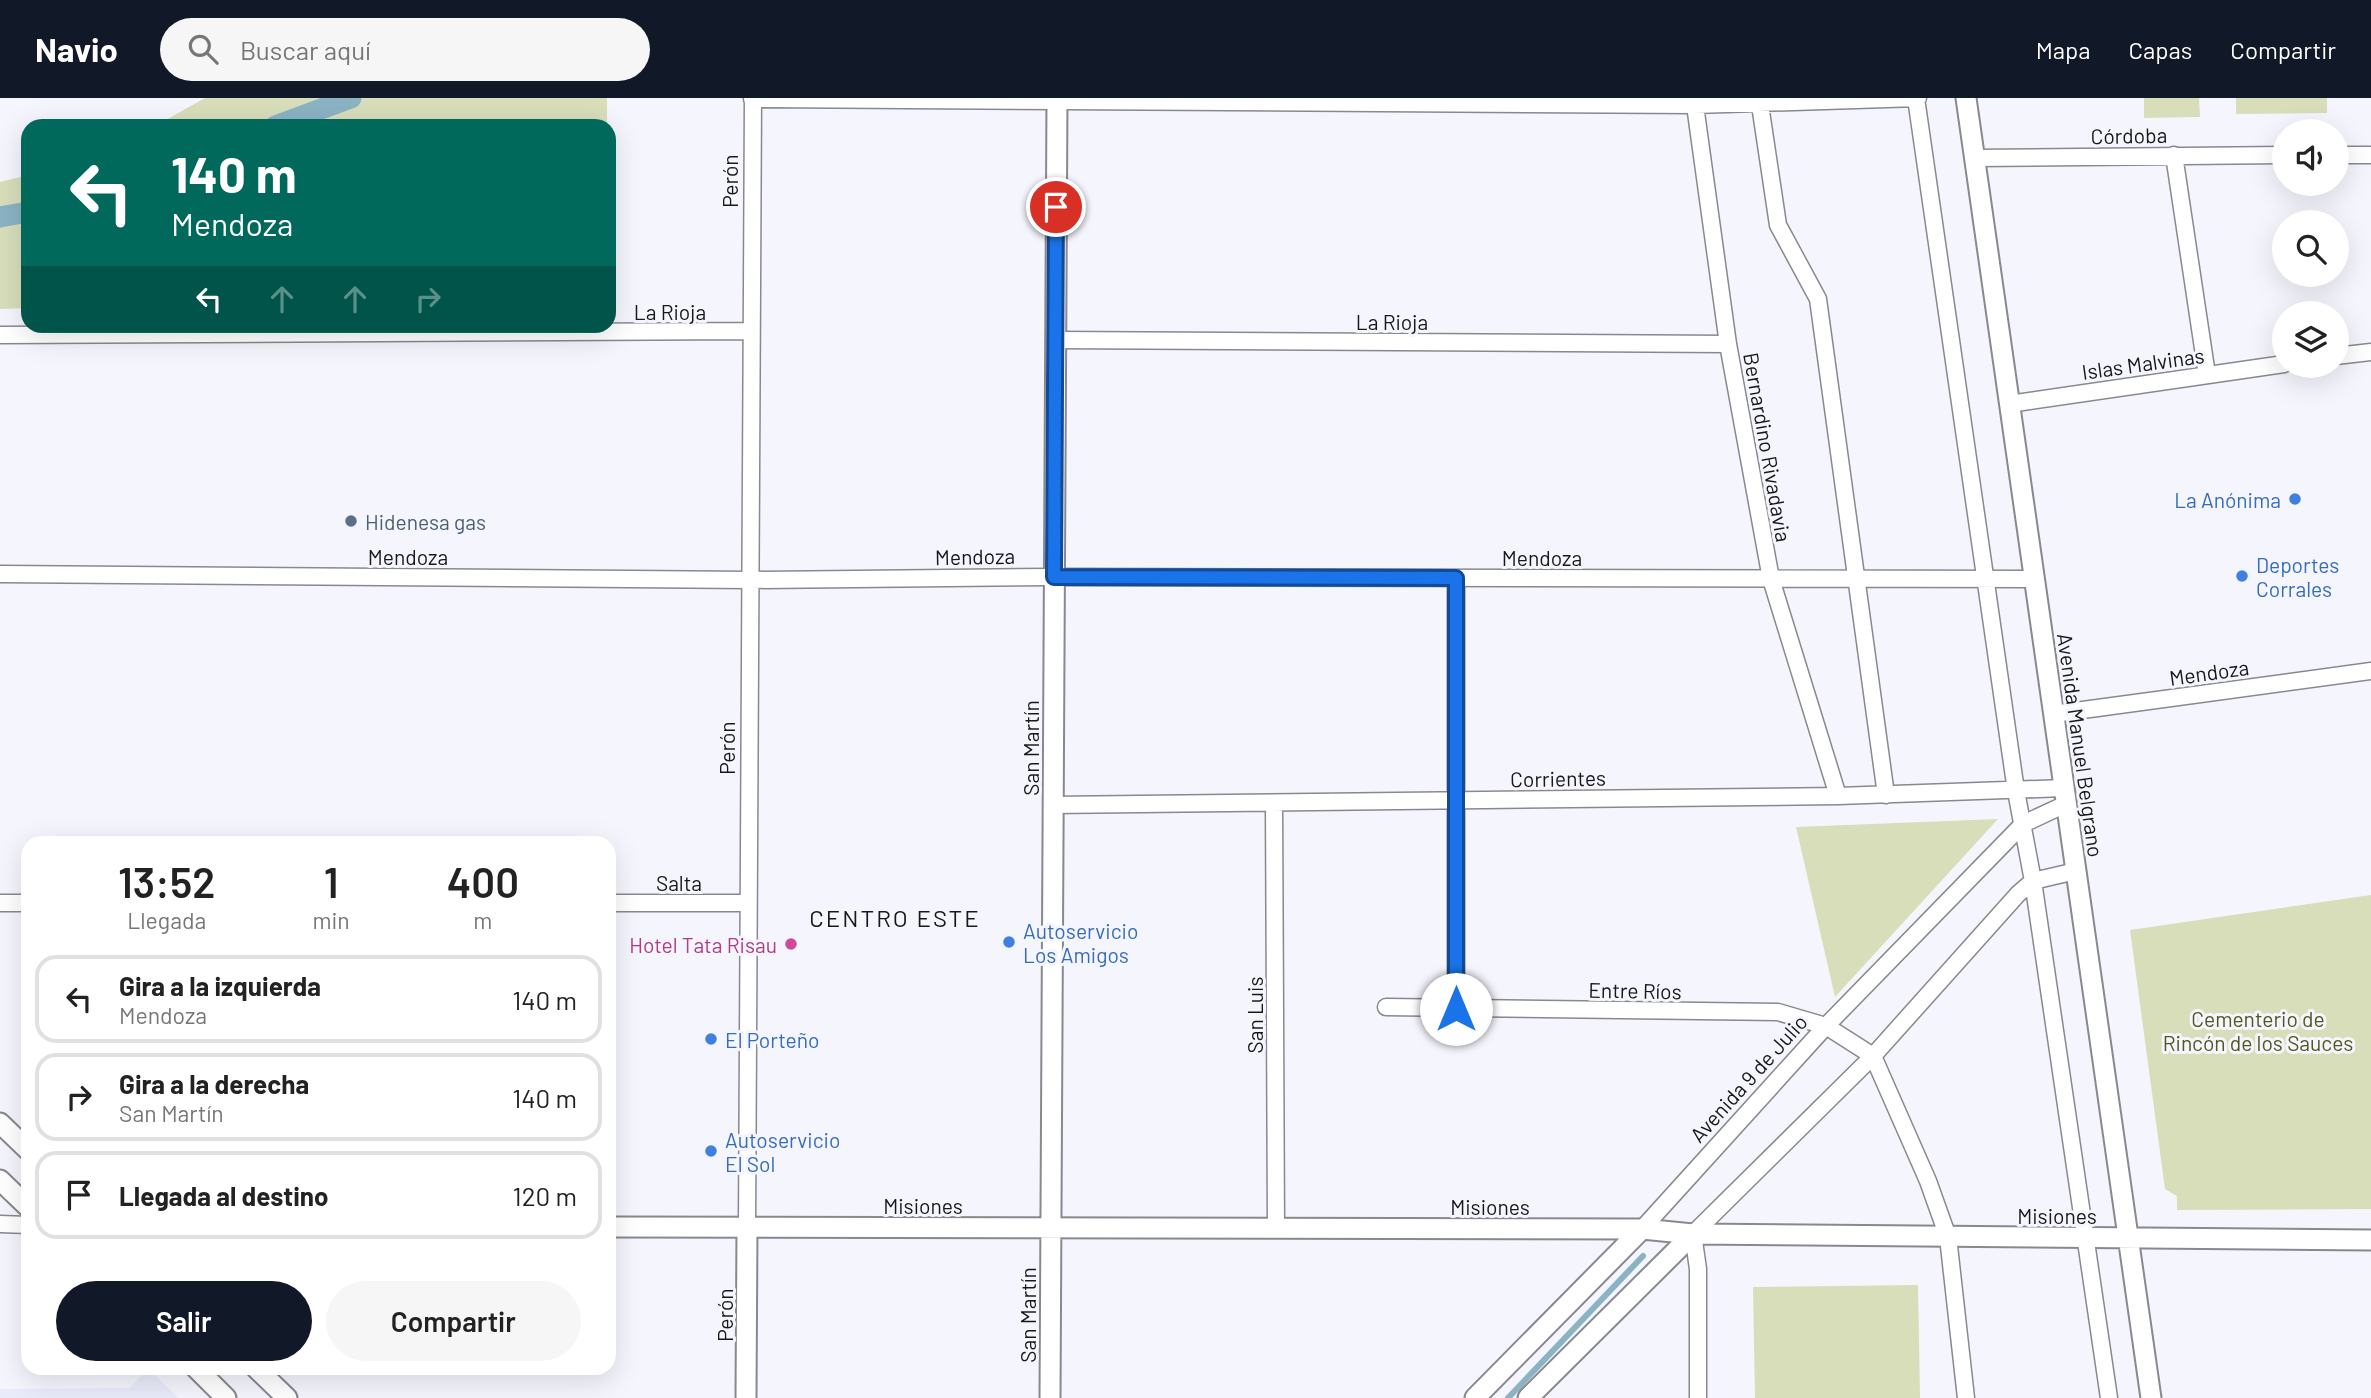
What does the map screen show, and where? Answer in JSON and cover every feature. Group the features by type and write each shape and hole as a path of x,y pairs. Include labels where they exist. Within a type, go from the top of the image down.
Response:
{"street":[{"path":"752,99 1694,102 1917,98 2016,791 2033,881 2109,1398"},
{"name":"Avenida Manuel Belgrano","path":"1966,98 2151,1398"},
{"name":"Perón","path":"746,1398 752,99"},
{"name":"San Martín","path":"1050,1398 1057,100"},
{"path":"1760,100 1778,225 1818,299 1886,794"},
{"name":"Bernardino Rivadavia","path":"1694,102 1728,344 1771,579 1838,796"},
{"path":"2174,155 2207,375"},
{"name":"Córdoba","path":"1974,158 2272,155"},
{"path":"2349,155 2371,155"},
{"name":"La Rioja","path":"616,332 751,331"},
{"name":"La Rioja","path":"0,335 376,333"},
{"name":"La Rioja","path":"1055,340 1728,344"},
{"path":"2349,355 2371,352"},
{"name":"Islas Malvinas","path":"2009,404 2272,366"},
{"name":"Mendoza","path":"0,574 750,580 1054,577 2034,579"},
{"path":"1456,578 1456,1009"},
{"name":"Mendoza","path":"2053,714 2371,671"},
{"name":"Corrientes","path":"1052,805 1838,796 2016,791 2065,796"},
{"name":"Avenida 9 de Julio","path":"1475,1398 1642,1229 1826,1026 2023,824 2065,796"},
{"name":"San Luis","path":"1274,803 1276,1228"},
{"path":"1528,1398 1873,1056 2033,881 2076,872"},
{"path":"0,903 21,903"},
{"name":"Salta","path":"616,903 748,903"},
{"name":"Entre Ríos","path":"1386,1007 1778,1012 1826,1026 1873,1056"},
{"path":"1873,1056 1928,1181 1948,1237 1966,1398"},
{"path":"0,1123 21,1143"},
{"path":"0,1180 21,1200"},
{"path":"0,1224 21,1225"},
{"name":"Misiones","path":"616,1227 1642,1229 1693,1234 2371,1240"},
{"path":"1693,1234 1698,1269 1698,1398"},
{"path":"203,1375 226,1398"},
{"path":"263,1375 287,1398"}],"shaded area":[{"path":"142,1375 154,1375 179,1398 0,1398 0,1389 129,1388"}],"green space":[{"path":"205,98 607,98 607,119 168,119"},
{"path":"2144,98 2199,98 2200,117 2144,118"},
{"path":"2236,98 2327,98 2327,113 2236,114"},
{"path":"21,177 21,308 0,309 0,182"},
{"path":"1998,819 1835,997 1796,827"},
{"name":"Cementerio de Rincón de los Sauces","path":"2371,895 2371,1209 2177,1210 2177,1196 2165,1189 2130,930"},
{"path":"1918,1285 1920,1398 1755,1398 1753,1287"}],"waterway":[{"path":"294,119 351,98"},
{"path":"0,217 21,213"},
{"path":"1508,1398 1643,1256"}],"place":[{"name":"La Anónima","path":"2295,499"},
{"name":"Hidenesa gas","path":"351,521"},
{"name":"Deportes Corrales","path":"2242,576"},
{"name":"Autoservicio Los Amigos","path":"1009,942"},
{"name":"Hotel Tata Risau","path":"791,944"},
{"name":"El Porteño","path":"711,1039"},
{"name":"Autoservicio El Sol","path":"711,1151"}],"district":[{"name":"CENTRO ESTE","path":"895,917"}],"route":[{"path":"1056,207 1054,577 1456,578 1456,1009"}]}
